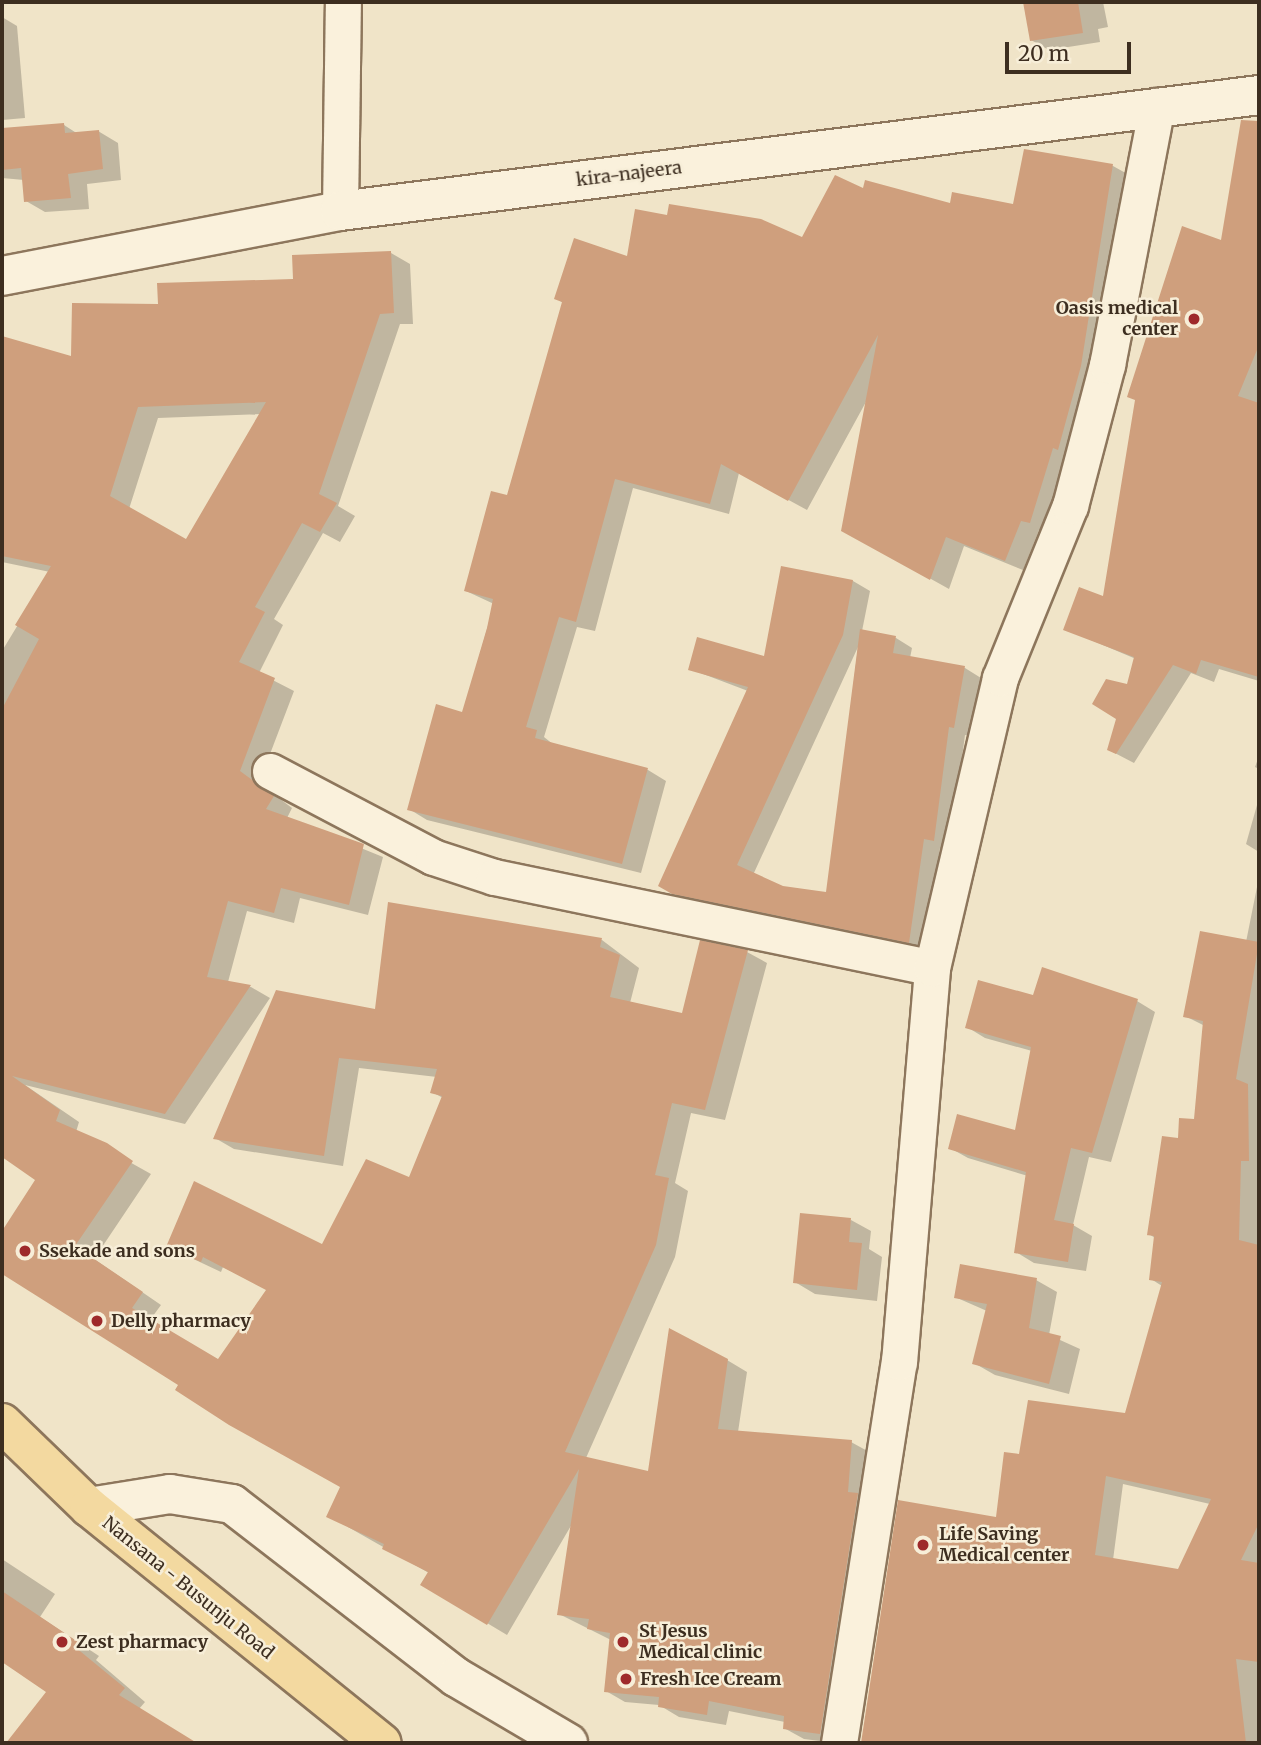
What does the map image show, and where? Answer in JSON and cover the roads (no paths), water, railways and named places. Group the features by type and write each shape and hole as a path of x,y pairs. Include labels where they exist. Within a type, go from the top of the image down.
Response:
{"main road":[{"name":"Nansana - Busunju Road","path":"2,1423 89,1507 382,1743"}],"street":[{"path":"340,211 344,2"},
{"name":"kira-najeera","path":"2,276 340,211 1259,95"},
{"path":"839,1743 899,1362 933,968 1000,678 1070,506 1108,365 1157,106"},
{"path":"270,771 433,857 494,877 933,968"},
{"path":"89,1507 170,1494 232,1504 456,1677 568,1743"}],"place":[{"name":"Oasis medical center","path":"1194,319"},
{"name":"Ssekade and sons","path":"25,1251"},
{"name":"Delly pharmacy","path":"97,1321"},
{"name":"Life Saving Medical center","path":"923,1545"},
{"name":"Zest pharmacy","path":"62,1642"},
{"name":"St Jesus Medical clinic","path":"623,1642"},
{"name":"Fresh Ice Cream","path":"626,1679"}]}
